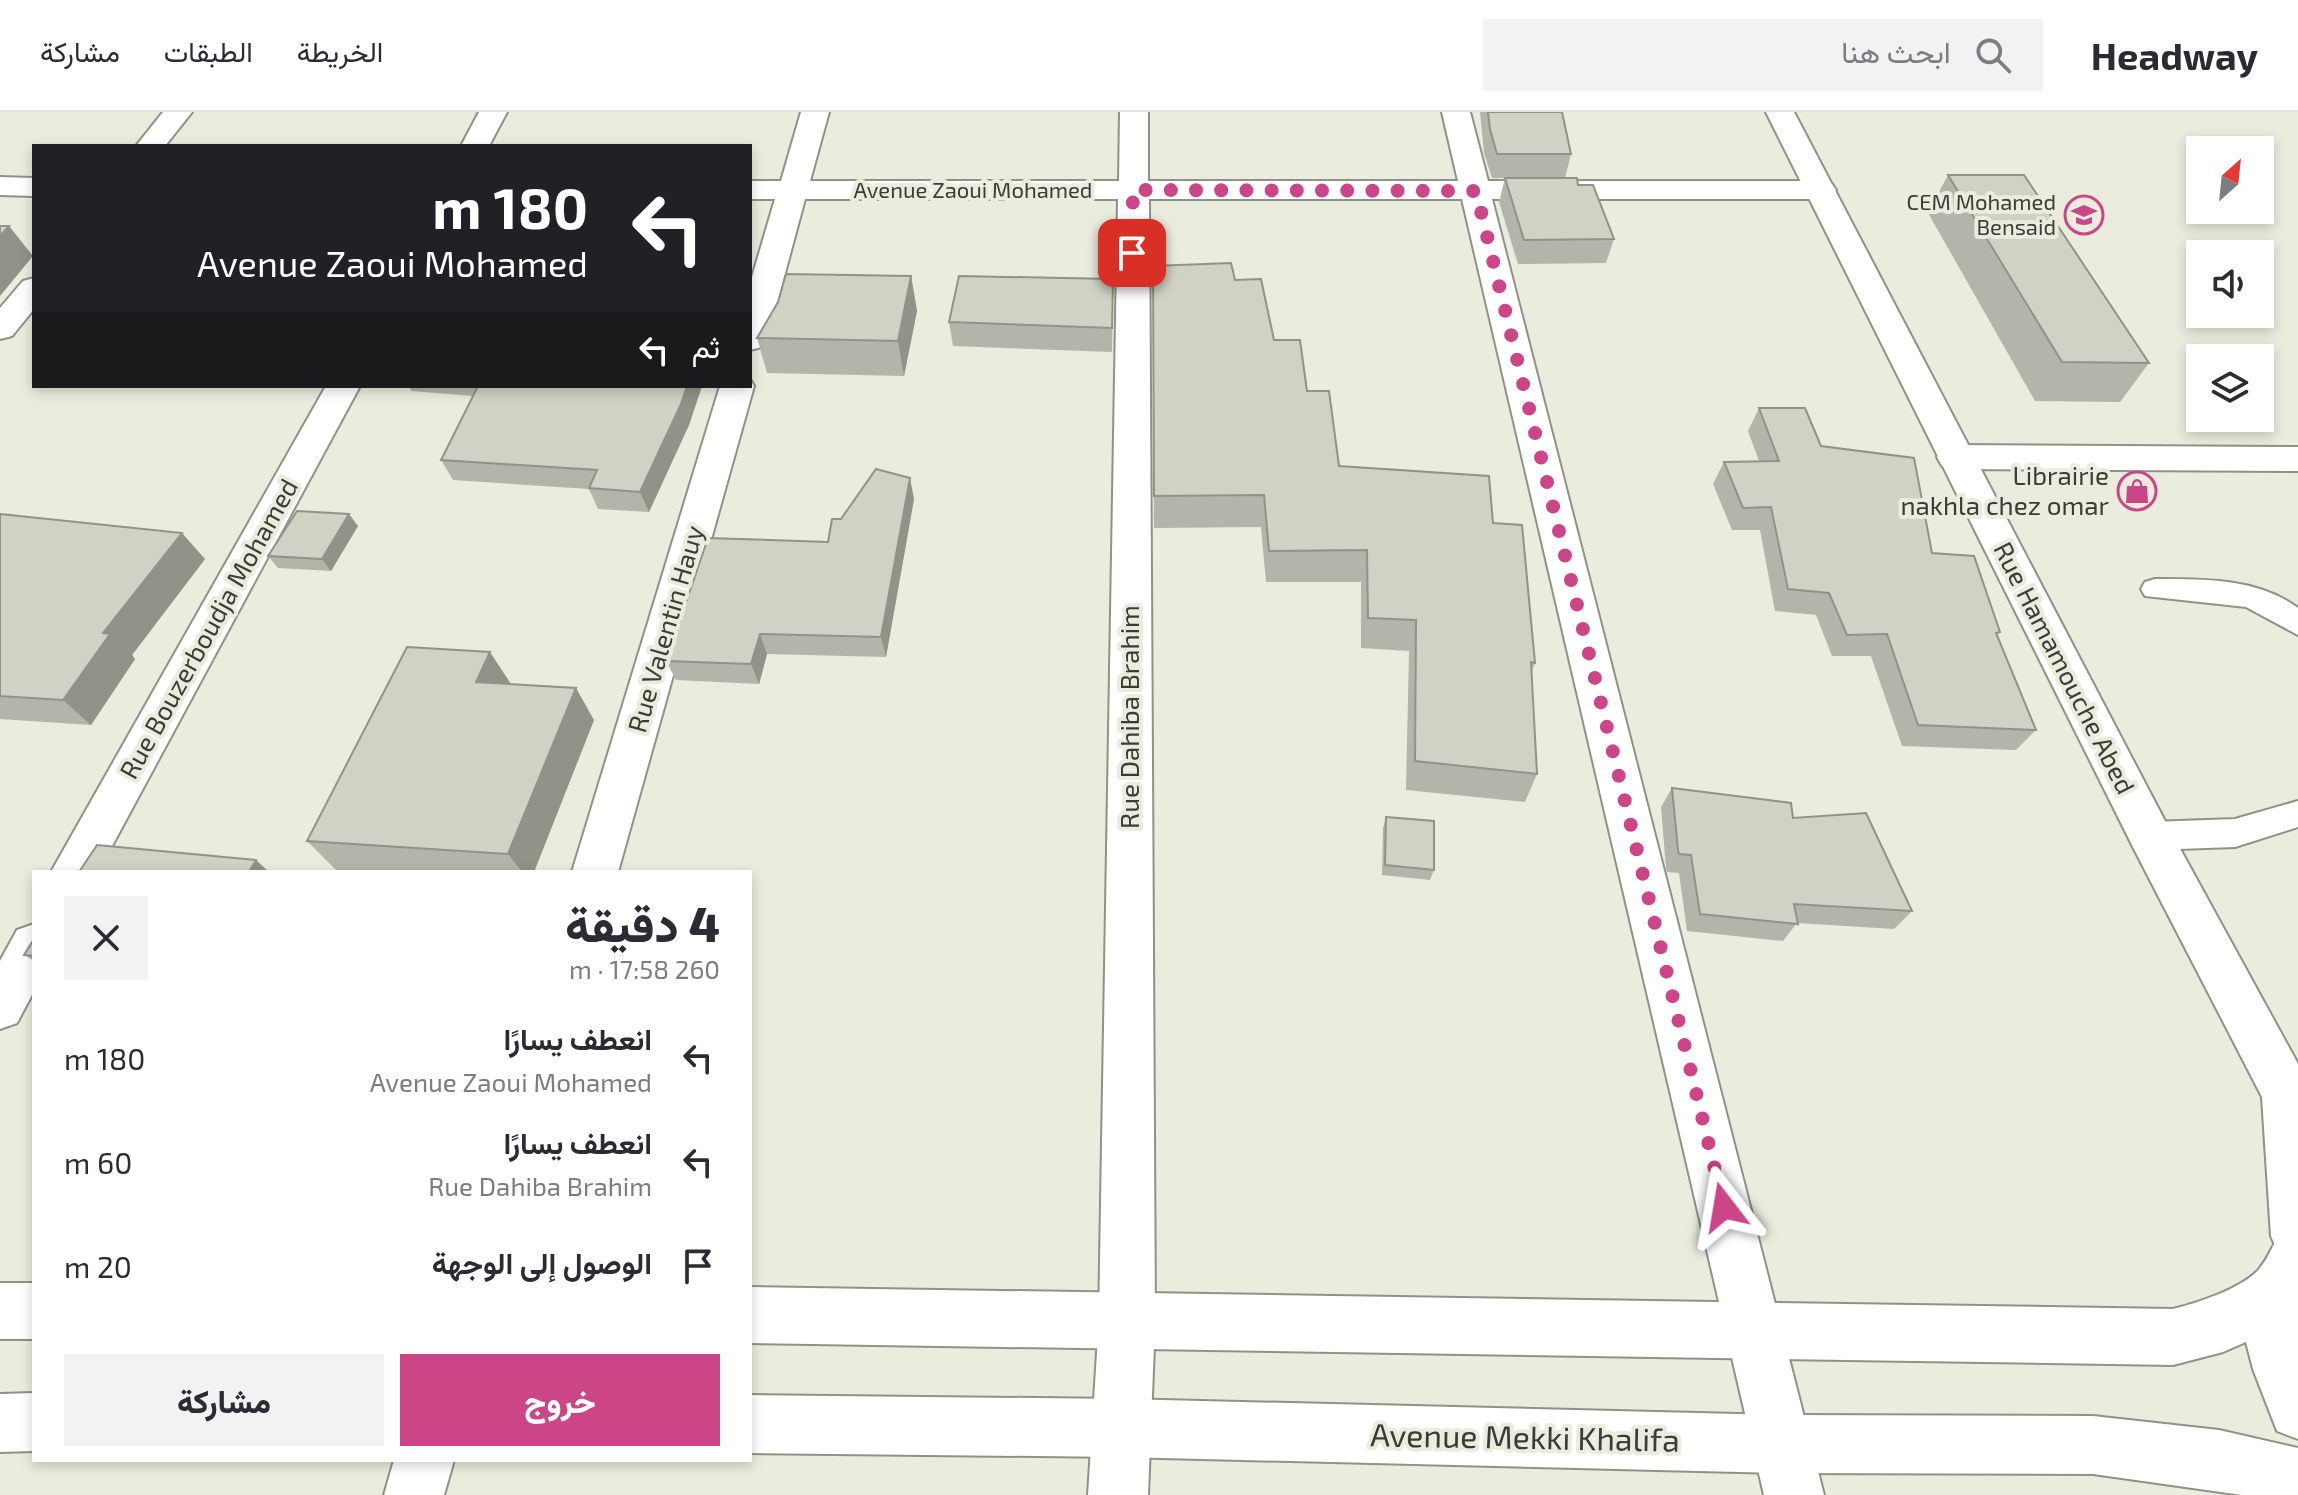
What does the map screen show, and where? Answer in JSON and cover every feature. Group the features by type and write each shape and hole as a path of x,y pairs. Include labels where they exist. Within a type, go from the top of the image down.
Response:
{"street":[{"path":"152,144 178,112"},
{"path":"476,144 493,112"},
{"path":"752,333 815,112"},
{"name":"Rue Dahiba Brahim","path":"1118,1495 1127,1321 1134,112"},
{"path":"1456,112 1788,1470"},
{"name":"Rue Hamamouche Abed","path":"1780,112 2150,836 2292,1099"},
{"path":"0,186 32,187"},
{"name":"Avenue Zaoui Mohamed","path":"752,190 1821,190"},
{"path":"0,329 32,290"},
{"name":"Rue Bouzerboudja Mohamed","path":"75,870 342,388"},
{"name":"Rue Valentin Hauy","path":"596,870 736,388"},
{"path":"1955,457 2298,459"},
{"path":"0,1007 32,949"},
{"path":"2292,1099 2298,1236"},
{"path":"752,1315 2173,1337 2223,1324 2287,1273"},
{"path":"2287,1273 2272,1326 2278,1366 2298,1410"},
{"path":"0,1311 32,1311"},
{"path":"0,1423 32,1422"},
{"name":"Avenue Mekki Khalifa","path":"752,1424 1121,1428 1788,1470 2093,1445 2219,1460 2298,1478"},
{"path":"414,1495 423,1462"}],"lane":[{"path":"2155,589 2203,589 2235,594 2283,608 2298,624"},
{"path":"2150,836 2235,833 2298,814"}],"building":[{"path":"1488,112 1562,112 1571,154 1497,154"},
{"path":"1948,175 2024,175 2149,363 2062,362"},
{"path":"1505,178 1577,178 1578,185 1593,185 1614,239 1524,240"},
{"path":"0,226 9,226 0,236"},
{"path":"1231,263 1235,280 1261,279 1274,340 1300,340 1307,391 1329,391 1339,466 1489,476 1493,523 1522,525 1535,663 1531,662 1537,774 1415,761 1416,620 1368,618 1367,550 1269,551 1264,495 1154,496 1153,266"},
{"path":"786,274 911,276 898,341 757,338 778,302"},
{"path":"959,276 1113,279 1112,328 949,322"},
{"path":"477,388 686,388 640,492 589,488 597,470 441,460"},
{"path":"1759,408 1805,408 1821,446 1914,458 1932,553 1974,556 2000,632 1996,633 2036,730 1918,725 1887,634 1847,635 1829,593 1788,589 1771,507 1743,508 1724,462 1779,461"},
{"path":"876,469 910,478 881,637 760,634 751,664 666,661 708,538 828,542 832,519 841,519"},
{"path":"297,511 349,514 322,559 268,556"},
{"path":"0,514 182,533 103,633 110,634 63,700 0,696"},
{"path":"407,647 490,652 476,682 576,688 508,854 307,841"},
{"path":"1672,788 1791,803 1793,818 1866,813 1912,911 1794,904 1798,924 1700,914 1691,855 1679,854 1678,850"},
{"path":"1386,817 1434,821 1434,870 1385,865"},
{"path":"97,845 256,860 250,870 80,870"},
{"path":"32,942 32,956 24,955"}],"place":[{"name":"CEM Mohamed Bensaid","path":"2084,215"},
{"name":"Librairie nakhla chez omar","path":"2137,491"}],"route":[{"path":"1132,253 1133,190 1476,191 1724,1207"}]}
